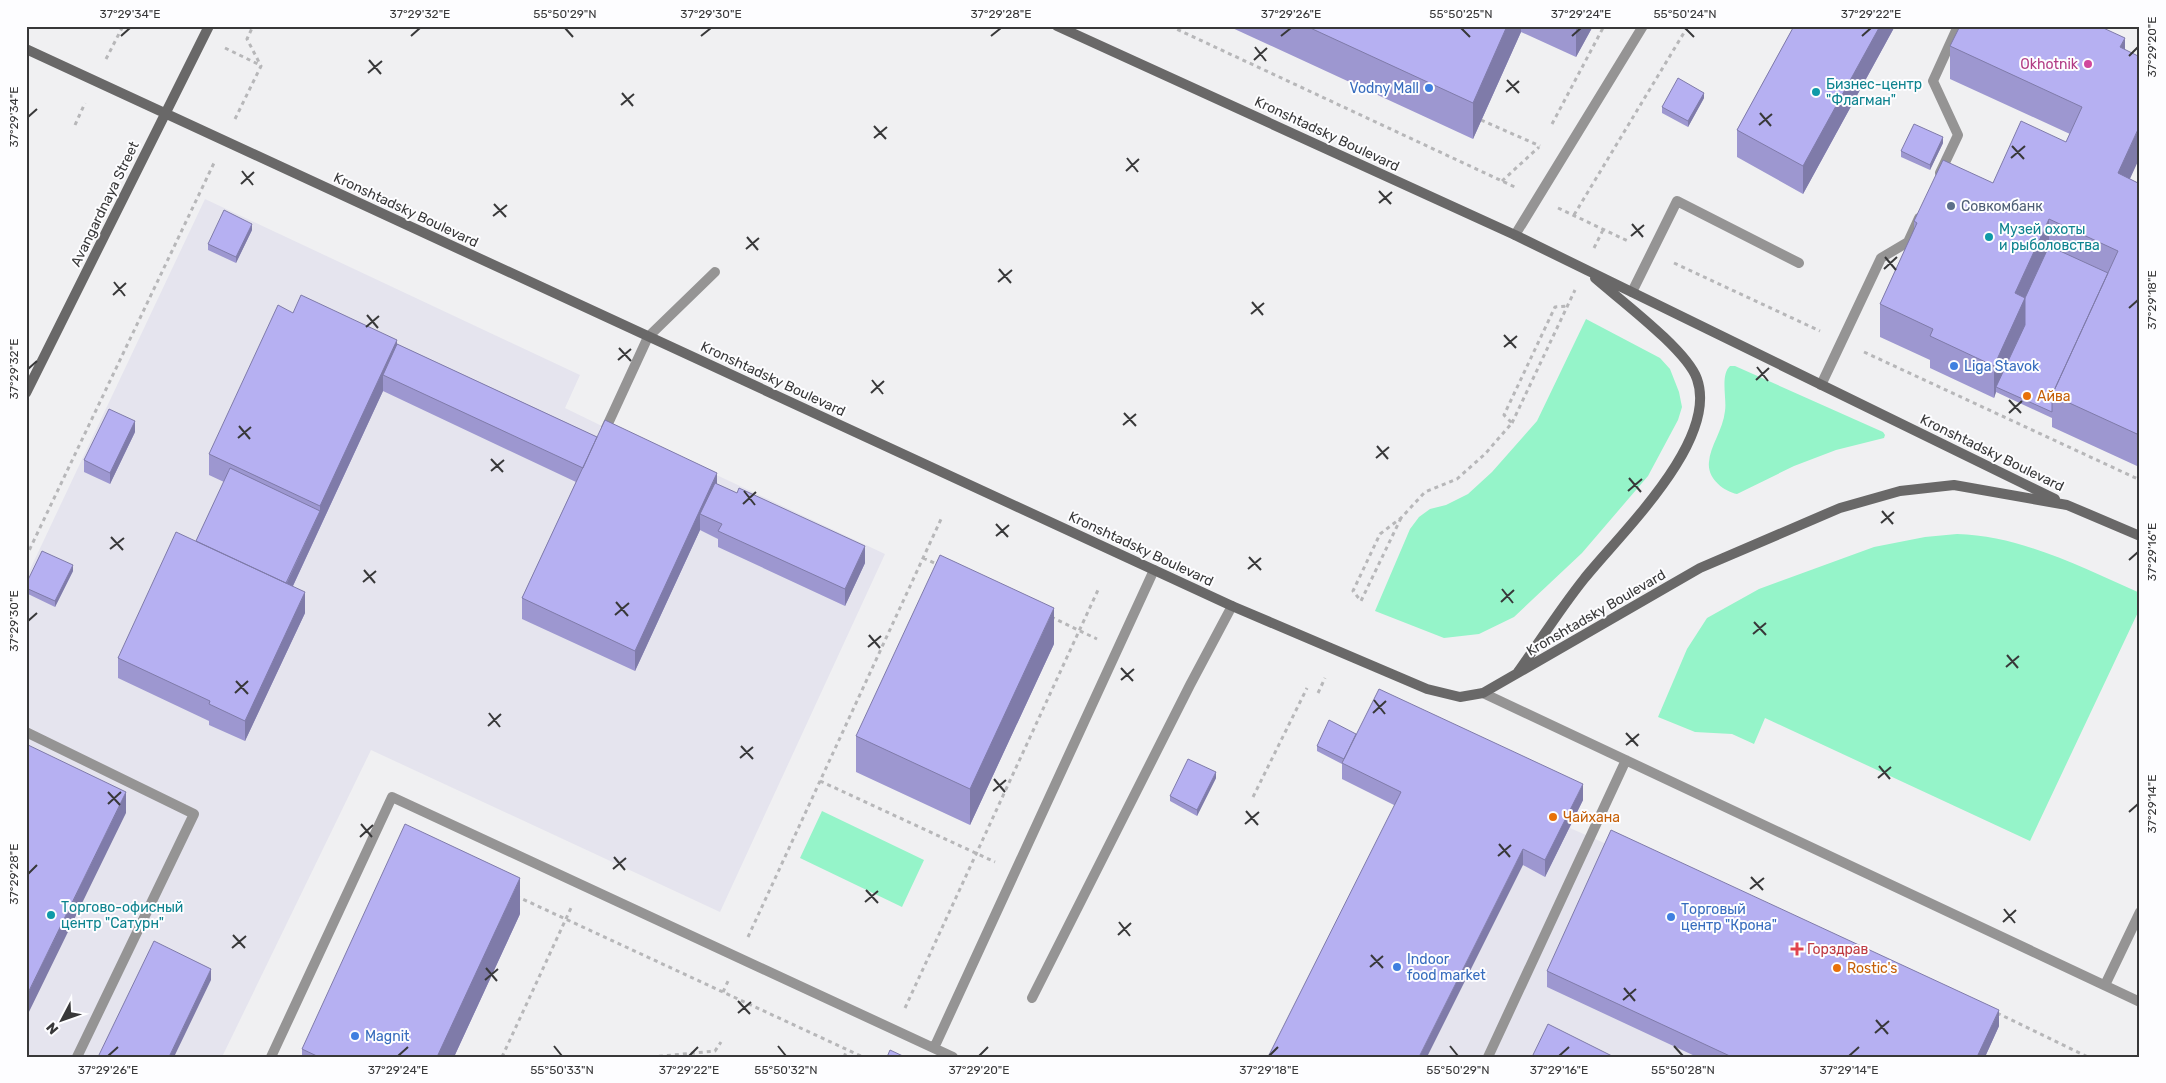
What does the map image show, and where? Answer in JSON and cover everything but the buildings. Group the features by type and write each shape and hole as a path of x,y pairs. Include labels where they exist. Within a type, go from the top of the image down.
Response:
{"main road":[{"name":"Avangardnaya Street","path":"26,394 209,26"},
{"name":"Kronshtadsky Boulevard","path":"1057,26 1515,235 2067,505"},
{"name":"Kronshtadsky Boulevard","path":"26,49 1232,606 1337,653 1426,689 1460,697 1483,693 1515,676 1700,568 1840,508 1900,491 1954,485 2067,505"},
{"name":"Kronshtadsky Boulevard","path":"1515,676 1583,580 1670,476 1695,428 1702,402 1697,378 1683,355 1584,270"},
{"path":"2067,505 2140,536"}],"lane":[{"path":"1515,235 1643,26"},
{"path":"1937,179 1958,135 1933,81 1958,26"},
{"path":"1632,292 1677,201 1800,263"},
{"path":"1821,385 1880,258 1908,242 1925,206"},
{"path":"606,428 648,337 714,272"},
{"path":"934,1048 1154,570"},
{"path":"1032,998 1190,685 1232,606"},
{"path":"1483,693 2140,1002"},
{"path":"26,732 194,814 77,1057"},
{"path":"1488,1057 1626,760"},
{"path":"271,1057 392,797 953,1057"},
{"path":"2105,985 2140,912"}],"path":[{"path":"26,557 261,66 247,39 253,26"},
{"path":"1170,26 1502,181 1540,146 1544,137"},
{"path":"1549,129 1604,26"},
{"path":"1574,216 1688,26"},
{"path":"1482,120 1540,146"},
{"path":"1401,518 1361,601 1353,592 1380,534 1401,518 1425,492 1457,479 1485,454 1512,423 1568,306 1556,307 1504,415 1512,423"},
{"path":"723,992 942,517"},
{"path":"923,558 941,566"},
{"path":"895,1030 1098,590"},
{"path":"1045,614 1118,648"},
{"path":"1318,693 1325,678"},
{"path":"1253,797 1307,688"},
{"path":"820,781 1016,871"},
{"path":"502,1057 582,885"},
{"path":"514,895 863,1057"},
{"path":"1990,1010 2088,1057"},
{"path":"651,1057 715,1051 721,1042"},
{"path":"844,1057 847,1050"}],"shaded area":[{"path":"205,199 580,375 565,408 606,428 631,435 885,554 720,912 371,750 222,1057 26,1057 26,578"},
{"path":"1379,706 1583,800 1570,828 1611,846 1985,1057 1276,1057 1401,808 1342,779"}],"green space":[{"path":"1586,319 1660,358 1670,369 1679,392 1682,407 1678,420 1648,476 1582,553 1514,617 1479,634 1444,638 1375,611 1410,529 1419,517 1430,509 1446,505 1468,494 1492,472 1537,421"},
{"path":"1730,366 1735,366 1883,432 1884,438 1836,450 1794,466 1737,494 1726,490 1713,478 1709,462 1724,418 1725,375"},
{"path":"1957,534 2005,540 2028,547 2073,563 2140,593 2140,608 2030,841 1765,718 1754,744 1732,734 1695,732 1658,717 1687,649 1707,618 1759,589 1874,547 1925,537"},
{"path":"822,811 924,860 902,907 800,858"}],"place":[{"name":"Okhotnik","path":"2088,64"},
{"name":"Vodny Mall","path":"1429,88"},
{"name":"Бизнес-центр \"Флагман\"","path":"1816,92"},
{"name":"Совкомбанк","path":"1951,206"},
{"name":"Музей охоты и рыболовства","path":"1989,237"},
{"name":"Liga Stavok","path":"1954,366"},
{"name":"Айва","path":"2027,396"},
{"name":"Чайхана","path":"1553,817"},
{"name":"Торгово-офисный центр \"Сатурн\"","path":"51,915"},
{"name":"Торговый центр \"Крона\"","path":"1671,917"},
{"name":"Горздрав","path":"1797,949"},
{"name":"Indoor food market","path":"1397,967"},
{"name":"Rostic's","path":"1837,968"},
{"name":"Magnit","path":"355,1036"}]}
